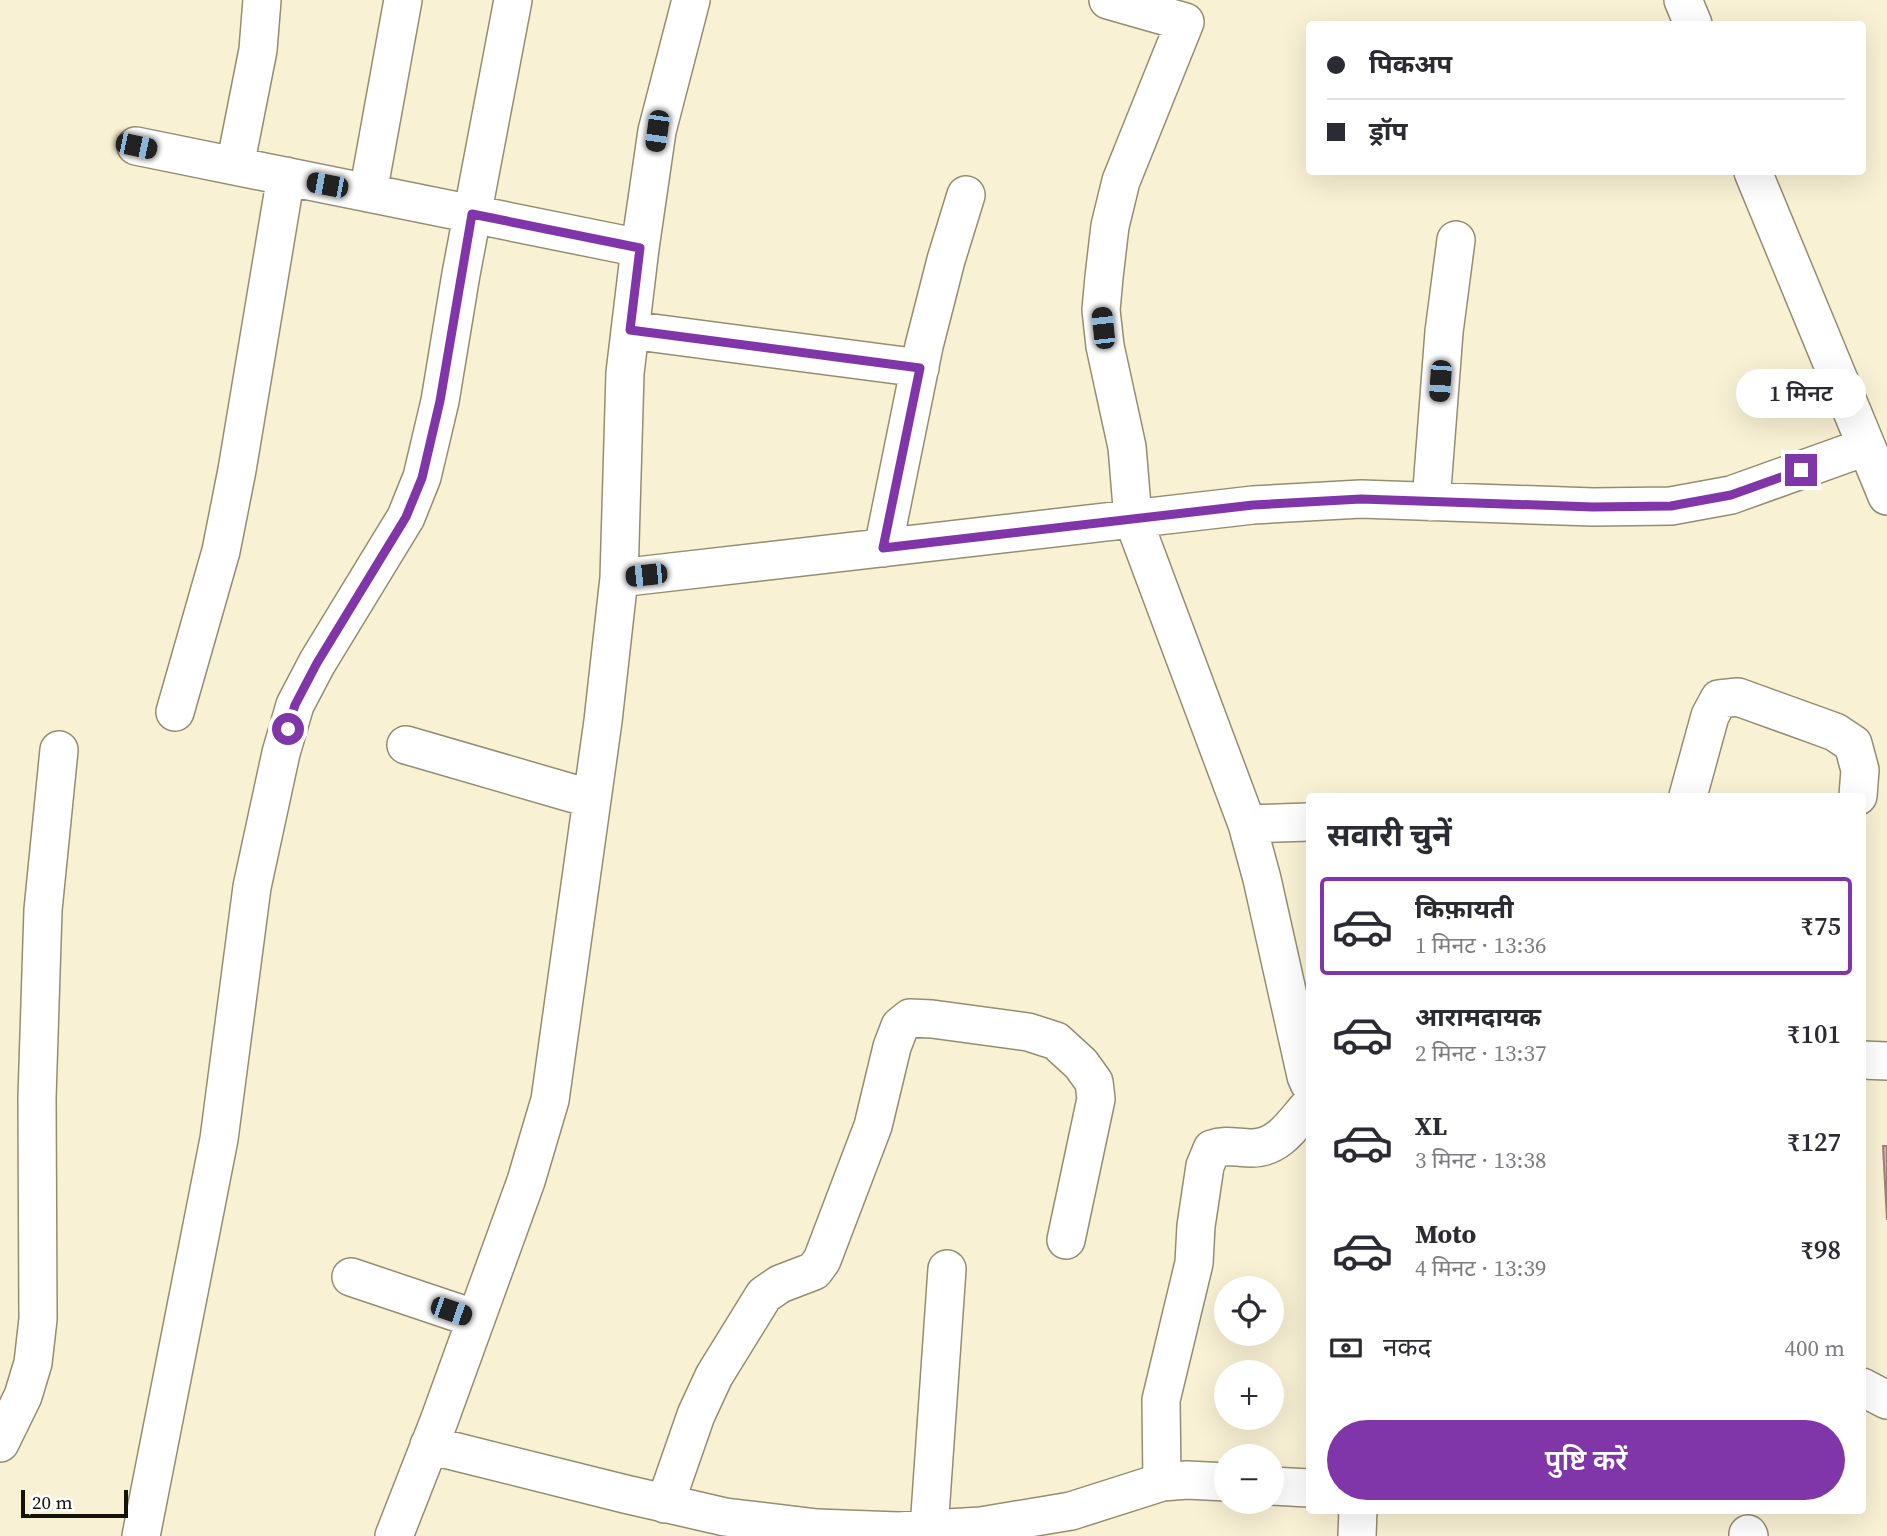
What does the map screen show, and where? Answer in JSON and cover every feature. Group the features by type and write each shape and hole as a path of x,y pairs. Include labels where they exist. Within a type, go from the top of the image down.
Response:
{"street":[{"path":"235,166 258,50 262,0"},
{"path":"368,193 403,0"},
{"path":"141,1536 219,1139 252,887 281,752 295,705 317,663 406,517 422,478 440,401 513,0"},
{"path":"394,1536 526,1181 550,1100 604,721 620,578 625,373 640,248 657,131 691,0"},
{"path":"1108,0 1185,22 1121,180 1110,226 1104,276 1101,310 1105,346 1127,447 1133,519 1247,824 1306,1076"},
{"path":"1683,0 1692,21"},
{"path":"136,146 640,248"},
{"path":"1754,175 1887,496"},
{"path":"175,712 222,551 286,176"},
{"path":"883,548 920,368 946,260 966,195"},
{"path":"1431,502 1444,332 1456,240"},
{"path":"630,330 920,368"},
{"path":"620,578 1280,504 1361,499 1593,507 1671,506 1731,495 1866,447"},
{"path":"1689,793 1710,716 1719,699 1738,697 1835,732 1853,744 1860,770 1858,793"},
{"path":"406,745 592,799"},
{"path":"0,1443 23,1396 33,1363 38,1319 37,1098 43,910 59,750"},
{"path":"1247,824 1306,822"},
{"path":"665,1504 696,1415 714,1376 764,1295 780,1284 814,1271 822,1260 873,1126 892,1047 900,1026 911,1018 1028,1032 1056,1041 1081,1064 1094,1082 1096,1099 1066,1240"},
{"path":"1866,1060 1887,1061"},
{"path":"1162,1482 1161,1401 1194,1263 1196,1226 1205,1166 1212,1149 1222,1145 1254,1148 1269,1146 1283,1136 1306,1109"},
{"path":"929,1529 947,1269"},
{"path":"351,1277 476,1319"},
{"path":"1866,1389 1887,1400"},
{"path":"429,1445 725,1517 817,1528 898,1531 981,1525 1071,1511 1162,1482 1214,1481"},
{"path":"1284,1487 1306,1489"},
{"path":"1357,1536 1358,1514"}],"building":[{"path":"1883,1146 1887,1146 1887,1220"}],"route":[{"path":"288,729 295,705 317,663 406,517 422,478 440,401 472,214 640,248 630,330 920,368 883,548 1253,505 1361,499 1593,507 1671,506 1731,495 1801,470"}]}
